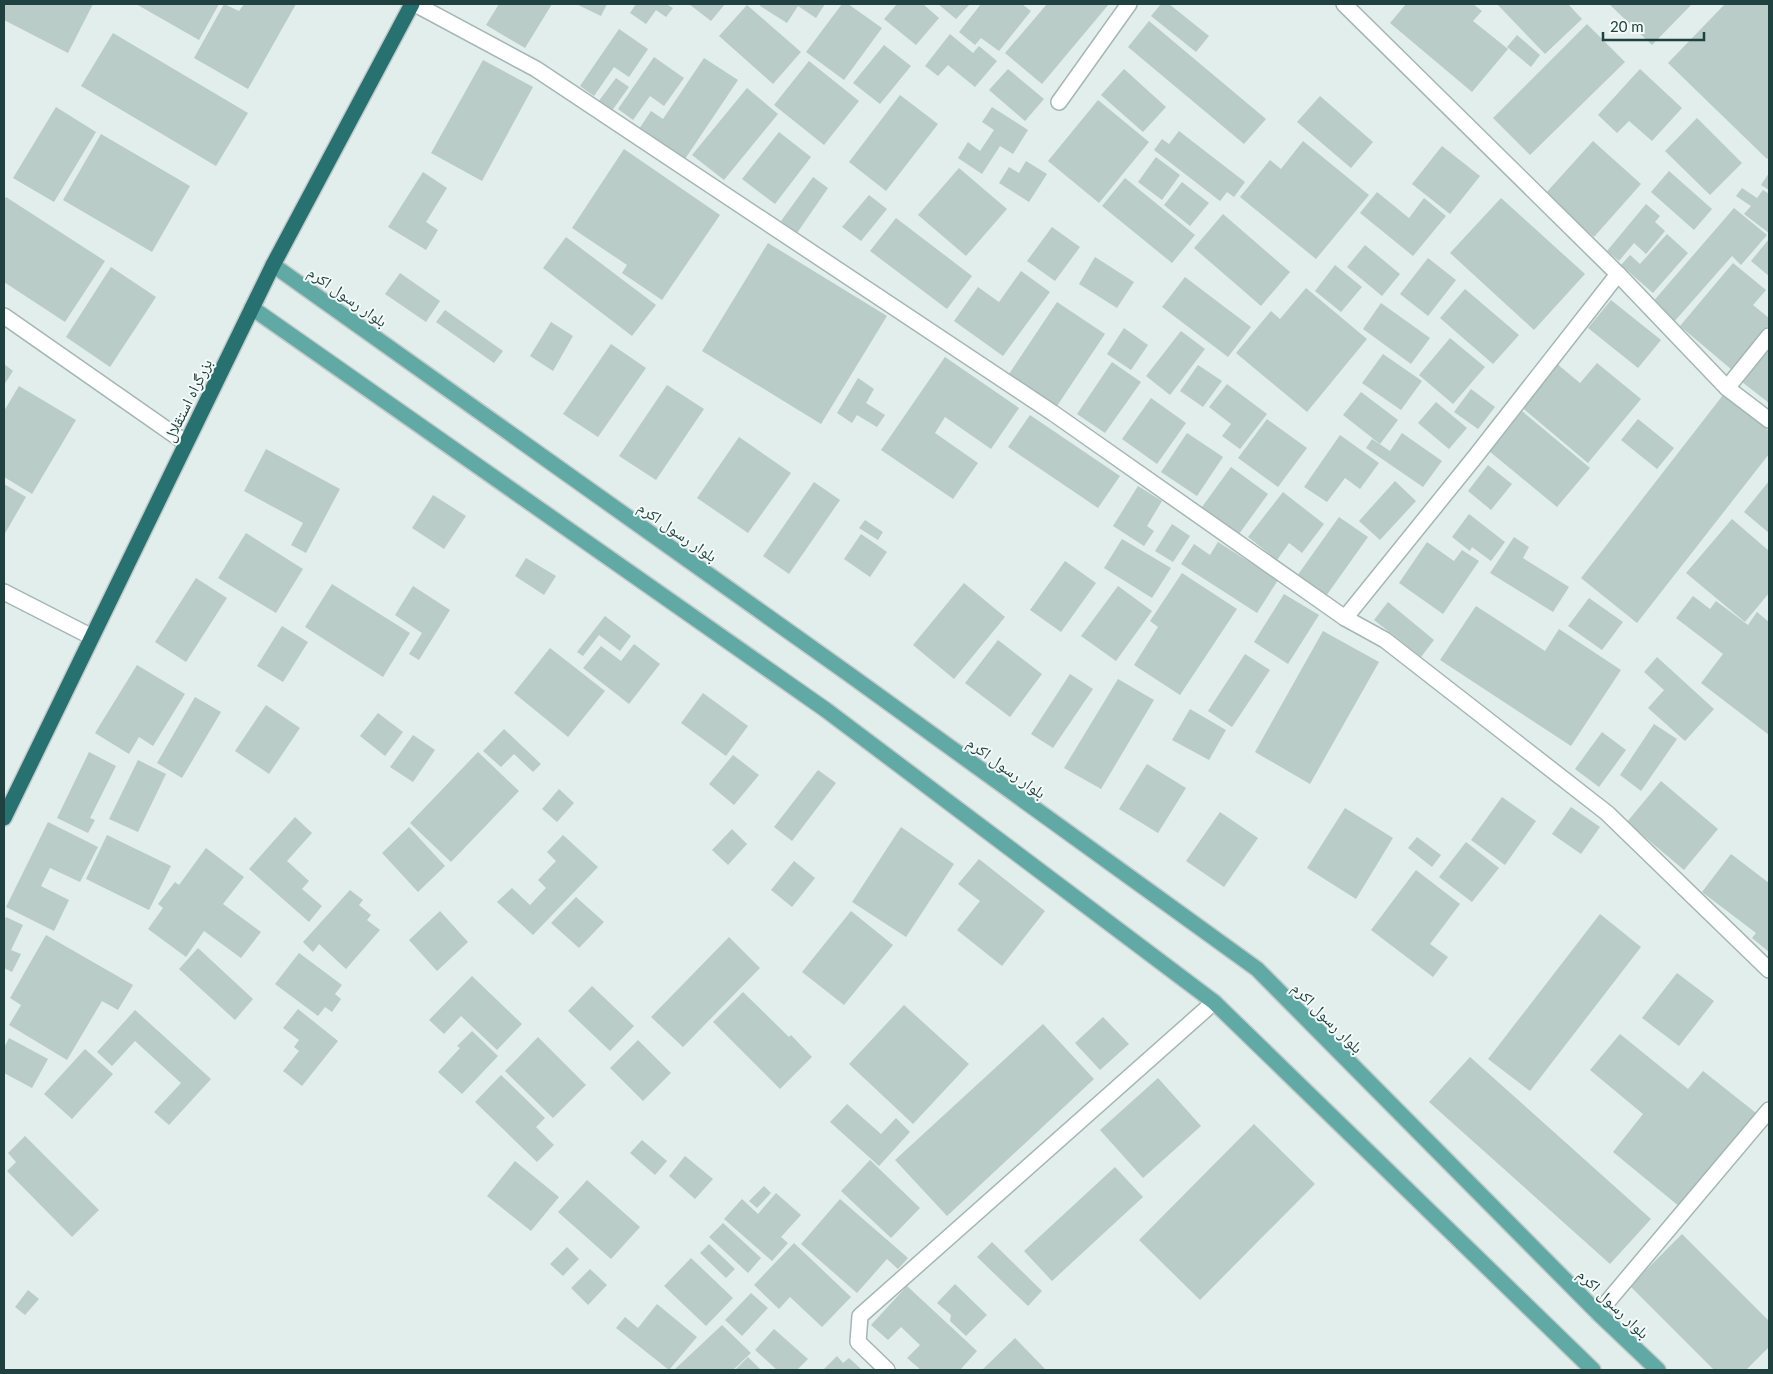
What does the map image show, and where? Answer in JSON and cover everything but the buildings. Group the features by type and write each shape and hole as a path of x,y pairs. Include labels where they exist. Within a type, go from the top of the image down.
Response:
{"highway":[{"name":"بزرگراه استقلال","path":"4,818 252,308 414,4"}],"main road":[{"name":"بلوار رسول اکرم","path":"274,265 850,674 1257,969 1598,1314 1658,1370"},
{"path":"252,308 826,710 1214,1002 1593,1370"}],"street":[{"path":"414,4 536,68 1053,413 1345,618 1385,640 1607,813 1769,970"},
{"path":"1059,102 1129,4"},
{"path":"1344,4 1618,274 1727,388 1769,420"},
{"path":"1345,618 1475,457 1618,274"},
{"path":"4,316 186,443"},
{"path":"1727,388 1769,336"},
{"path":"4,592 92,637"},
{"path":"887,1370 858,1342 860,1316 1214,1002"},
{"path":"1598,1314 1769,1110"}]}
